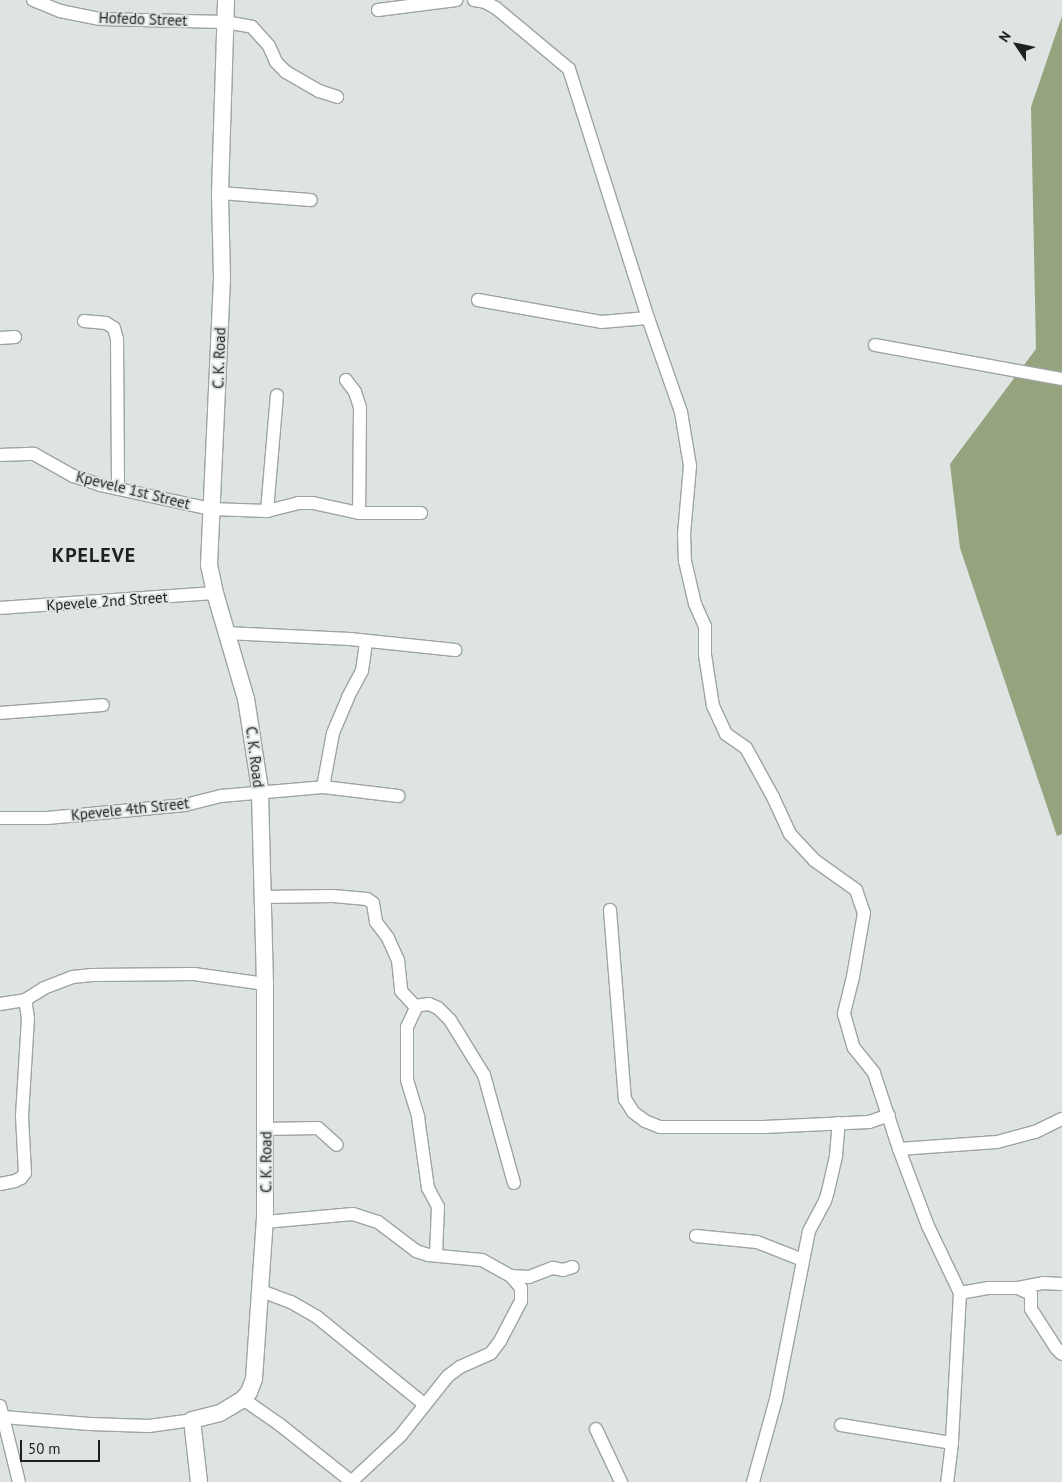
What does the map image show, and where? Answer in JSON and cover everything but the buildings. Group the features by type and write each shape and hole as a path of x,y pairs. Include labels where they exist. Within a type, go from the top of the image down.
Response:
{"street":[{"name":"Hofedo Street","path":"33,0 60,11 100,19 225,22 252,27 269,46 276,62 286,72 319,91 337,97"},
{"name":"C. K. Road","path":"192,1420 220,1413 243,1398 249,1392 254,1379 265,1222 266,984 260,794 250,718 214,593 209,565 222,276 220,193 226,0"},
{"path":"378,10 456,0"},
{"path":"474,0 485,2 496,8 569,69 648,318 681,412 690,466 684,534 685,561 696,604 705,626 705,655 714,706 726,734 746,748 773,796 790,834 814,860 856,890 864,913 853,977 844,1014 854,1048 874,1073 899,1149 928,1226 960,1292 952,1443 946,1482"},
{"path":"220,193 311,200"},
{"path":"478,300 601,322 648,318"},
{"path":"84,321 106,323 114,328 117,338 118,489"},
{"path":"0,338 15,337"},
{"path":"876,344 1047,378 1062,379"},
{"path":"346,380 355,392 360,407 360,513"},
{"path":"267,511 277,395"},
{"name":"Kpevele 1st Street","path":"0,455 34,454 73,476 118,489 211,509 267,511 298,504 313,503 360,513 420,513"},
{"name":"Kpevele 2nd Street","path":"0,608 214,593"},
{"path":"226,634 366,640 455,650"},
{"path":"323,788 333,733 348,697 362,671 366,640"},
{"path":"0,713 103,705"},
{"name":"Kpevele 4th Street","path":"0,818 47,818 185,805 221,796 260,794 305,788 323,788 398,796"},
{"path":"264,897 333,896 372,901 376,922 392,946 398,960 402,990 416,1010 407,1027 407,1080 418,1117 428,1188 438,1208 436,1255"},
{"path":"610,910 625,1099 633,1112 645,1121 660,1127 764,1127 869,1122 889,1115"},
{"path":"0,1004 25,1000 44,988 73,977 92,975 194,974 266,984"},
{"path":"0,1184 21,1178 25,1172 22,1116 28,1018 25,1000"},
{"path":"415,1006 434,1005 450,1020 484,1075 514,1183"},
{"path":"899,1149 997,1142 1035,1132 1062,1119"},
{"path":"753,1482 776,1399 809,1231 825,1201 828,1191 836,1155 839,1123"},
{"path":"266,1129 318,1128 337,1145"},
{"path":"243,1398 352,1482 401,1435 424,1404 455,1370 491,1353 500,1341 520,1301 521,1288 511,1276 482,1260 416,1251 378,1222 353,1214 265,1222"},
{"path":"696,1236 757,1242 803,1260"},
{"path":"511,1276 529,1277 553,1268 563,1270 573,1267"},
{"path":"960,1292 988,1288 1018,1288 1043,1283 1062,1284"},
{"path":"1018,1288 1031,1294 1031,1309 1056,1348 1062,1354"},
{"path":"259,1290 291,1302 317,1317 424,1404"},
{"path":"19,1482 2,1412 90,1424 149,1426 192,1420 199,1482"},
{"path":"841,1425 952,1443"},
{"path":"596,1429 621,1482"}],"green space":[{"path":"1062,16 1062,834 1057,836 960,548 950,464 1036,349 1031,107"}],"district":[{"name":"KPELEVE","path":"94,555"}]}
